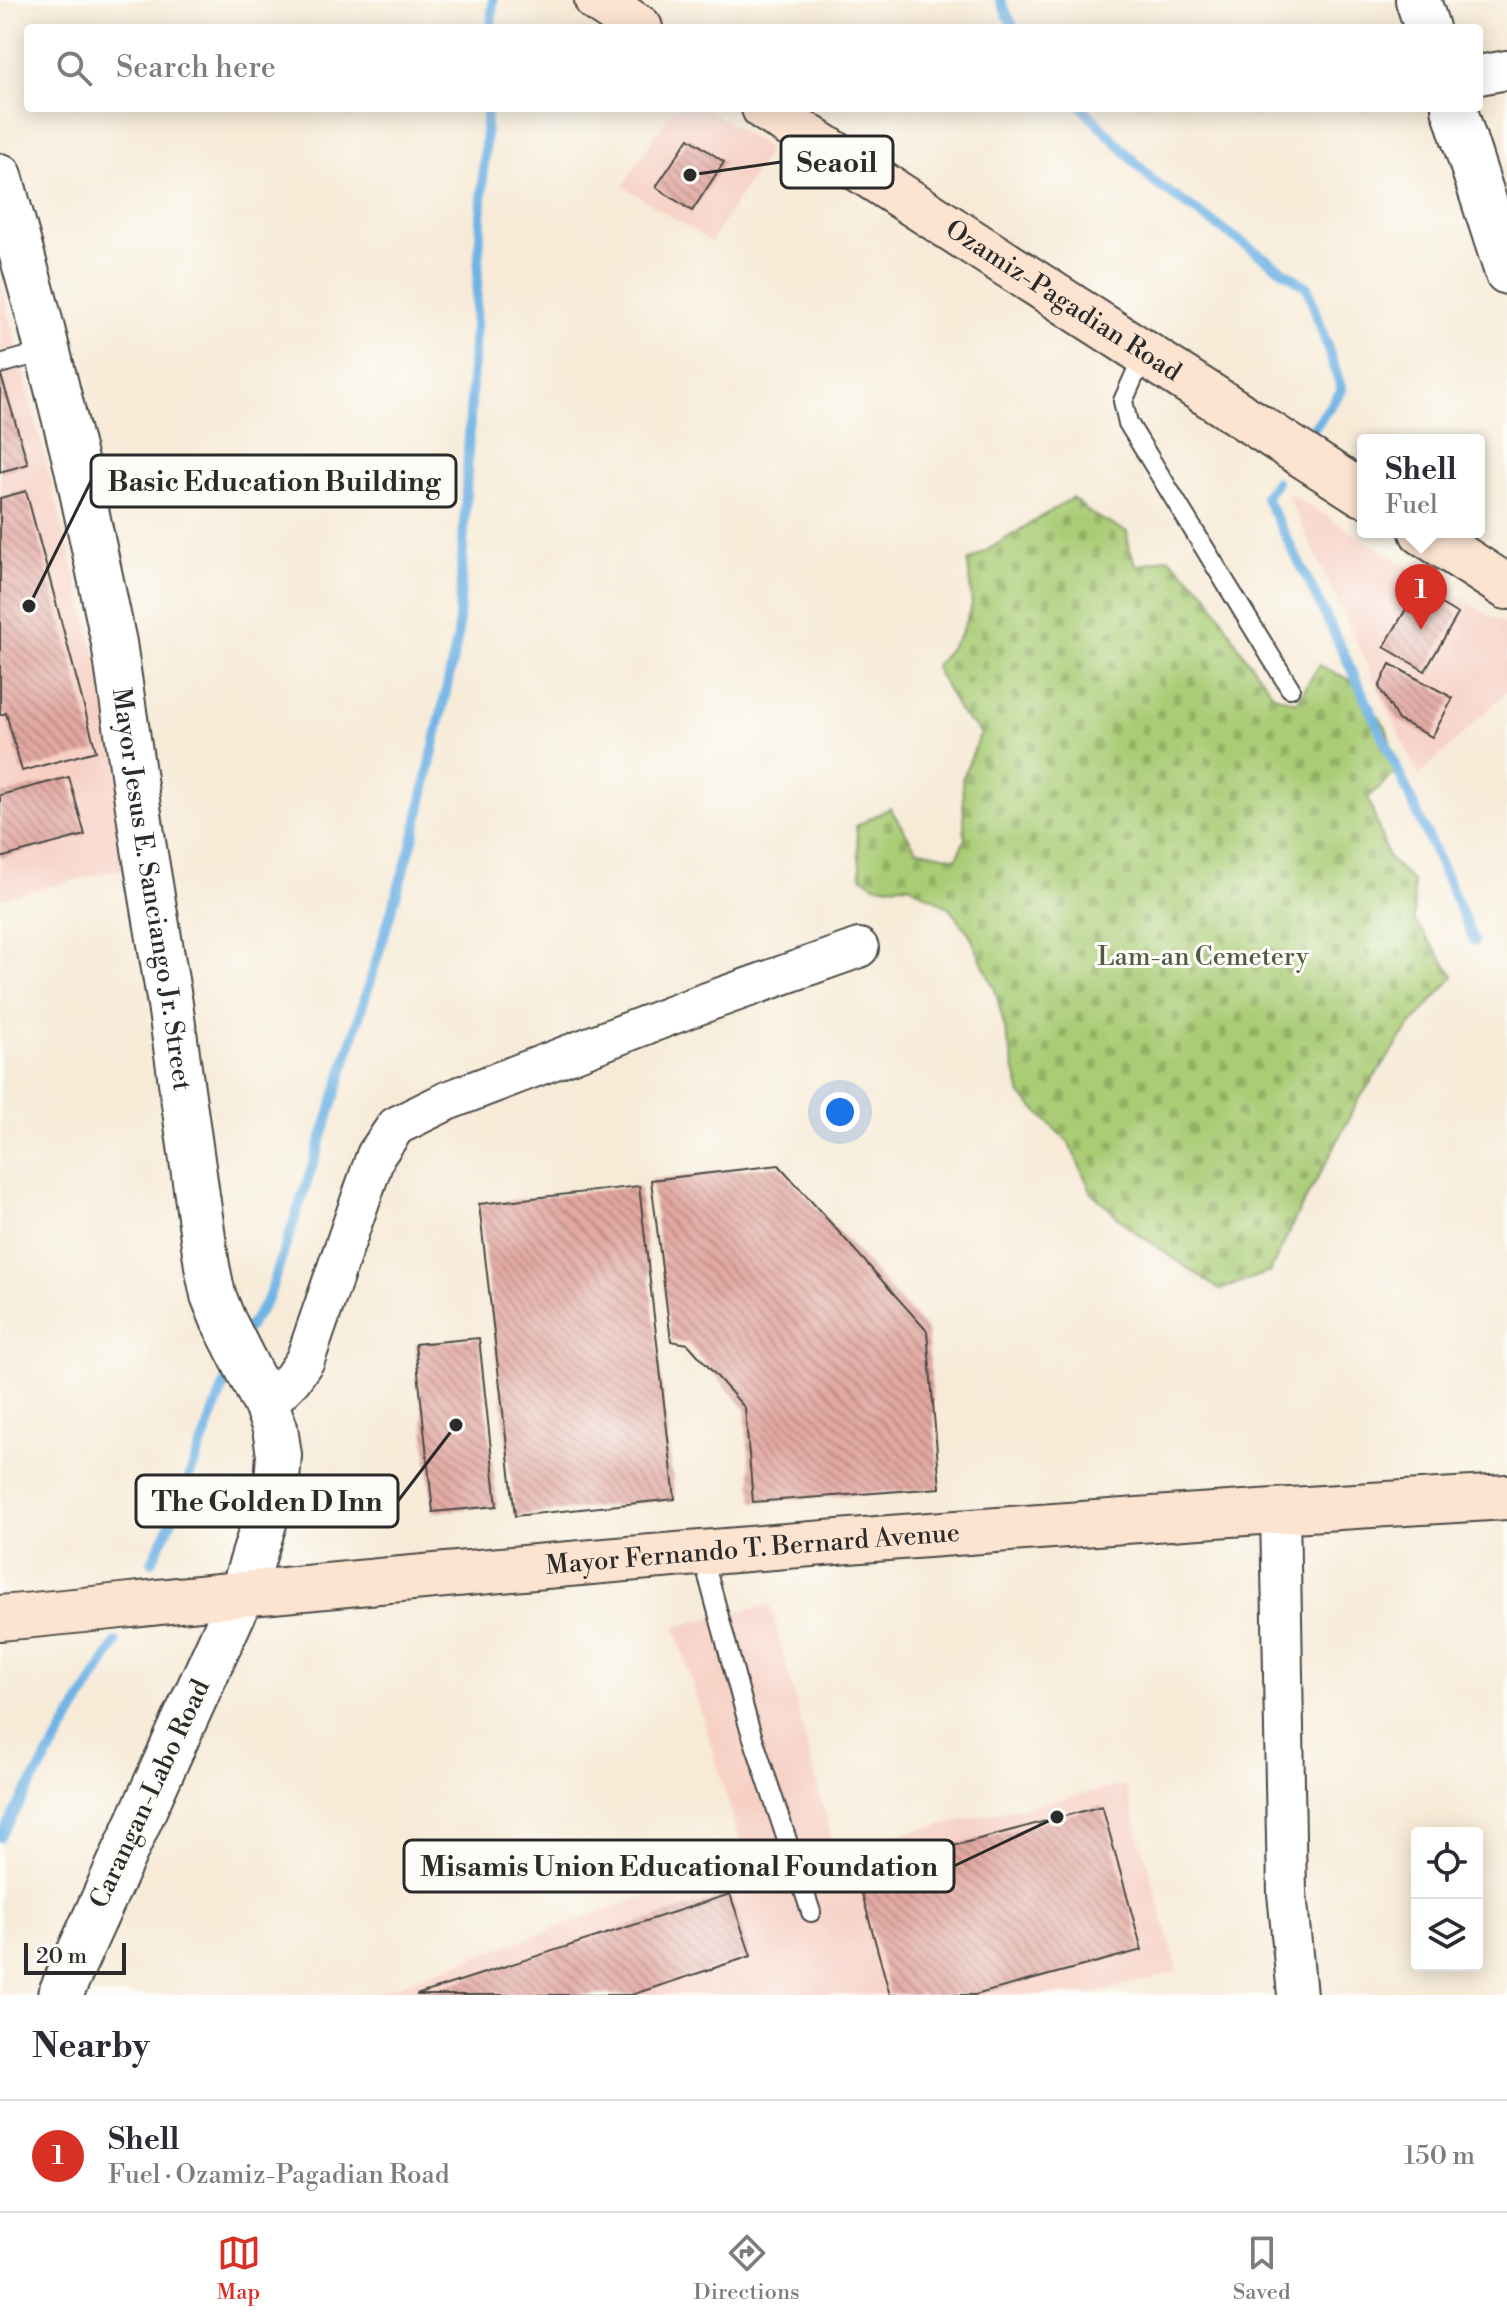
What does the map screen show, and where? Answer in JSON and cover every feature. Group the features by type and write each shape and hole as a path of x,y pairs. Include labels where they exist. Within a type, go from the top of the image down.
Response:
{"main road":[{"path":"597,0 634,24"},
{"name":"Ozamiz-Pagadian Road","path":"770,112 1357,490"},
{"path":"1431,538 1507,587"},
{"name":"Mayor Fernando T. Bernard Avenue","path":"0,1618 702,1554 1280,1510 1507,1497"}],"street":[{"path":"1418,0 1426,24"},
{"path":"1483,74 1507,70"},
{"path":"1455,112 1507,272"},
{"name":"Mayor Jesus E. Sanciango Jr. Street","path":"0,176 78,472 114,643 207,1266 223,1320 275,1428 279,1455 277,1481 242,1594"},
{"path":"266,1405 292,1379 305,1360 376,1155 396,1126 447,1101 589,1046 859,948"},
{"path":"1280,1510 1287,1893 1297,1995"},
{"name":"Carangan-Labo Road","path":"60,1995 242,1594"}],"lane":[{"path":"0,364 48,351"},
{"path":"1145,353 1123,401 1128,423 1290,688"},
{"path":"702,1554 748,1723 811,1912"}],"shaded area":[{"path":"670,112 711,112 770,149 711,242 623,186"},
{"path":"0,282 149,862 0,899"},
{"path":"1286,492 1357,535 1357,538 1362,538 1507,626 1507,692 1419,776"},
{"path":"770,1604 834,1848 1125,1785 1178,1971 1090,1995 371,1995 745,1859 675,1626"}],"green space":[{"name":"Lam-an Cemetery","path":"1072,498 1091,514 1127,532 1129,548 1137,566 1168,557 1206,592 1244,655 1274,695 1297,702 1319,665 1352,681 1386,727 1398,770 1368,798 1389,859 1413,882 1414,920 1454,976 1408,1029 1357,1102 1270,1272 1220,1290 1131,1229 1092,1193 1069,1143 1021,1095 996,992 969,933 948,907 909,885 877,886 861,876 856,826 890,808 916,849 957,858 965,838 962,779 981,733 959,712 935,667 960,635 972,605 968,562"}],"building":[{"path":"689,138 724,162 692,211 656,187"},
{"path":"0,372 28,464 0,472"},
{"path":"26,491 96,751 22,771 6,713 0,715 0,498"},
{"path":"1417,590 1458,614 1425,671 1384,647"},
{"path":"1390,664 1453,698 1432,737 1398,720 1379,687"},
{"path":"69,777 85,835 0,858 0,795"},
{"path":"779,1165 927,1331 940,1488 753,1502 745,1408 688,1344 671,1341 651,1180"},
{"path":"639,1186 675,1499 515,1516 479,1204"},
{"path":"479,1338 497,1506 433,1512 415,1344"},
{"path":"1102,1806 1142,1950 975,1995 890,1995 856,1872"},
{"path":"730,1894 751,1956 631,1995 416,1995"}],"waterway":[{"path":"491,24 493,0"},
{"path":"1000,0 1012,24"},
{"path":"244,1334 268,1299 330,1113 415,833 458,636 487,112"},
{"path":"1087,112 1155,183 1307,287 1342,390 1314,428"},
{"path":"1276,482 1265,497 1348,661 1474,941"},
{"path":"152,1562 175,1514 228,1375"},
{"path":"0,1837 116,1642"}],"place":[{"name":"Seaoil","path":"690,175"},
{"name":"Basic Education Building","path":"29,606"},
{"name":"Shell","path":"1421,630"},
{"name":"The Golden D Inn","path":"456,1425"},
{"name":"Misamis Union Educational Foundation","path":"1057,1817"}]}
